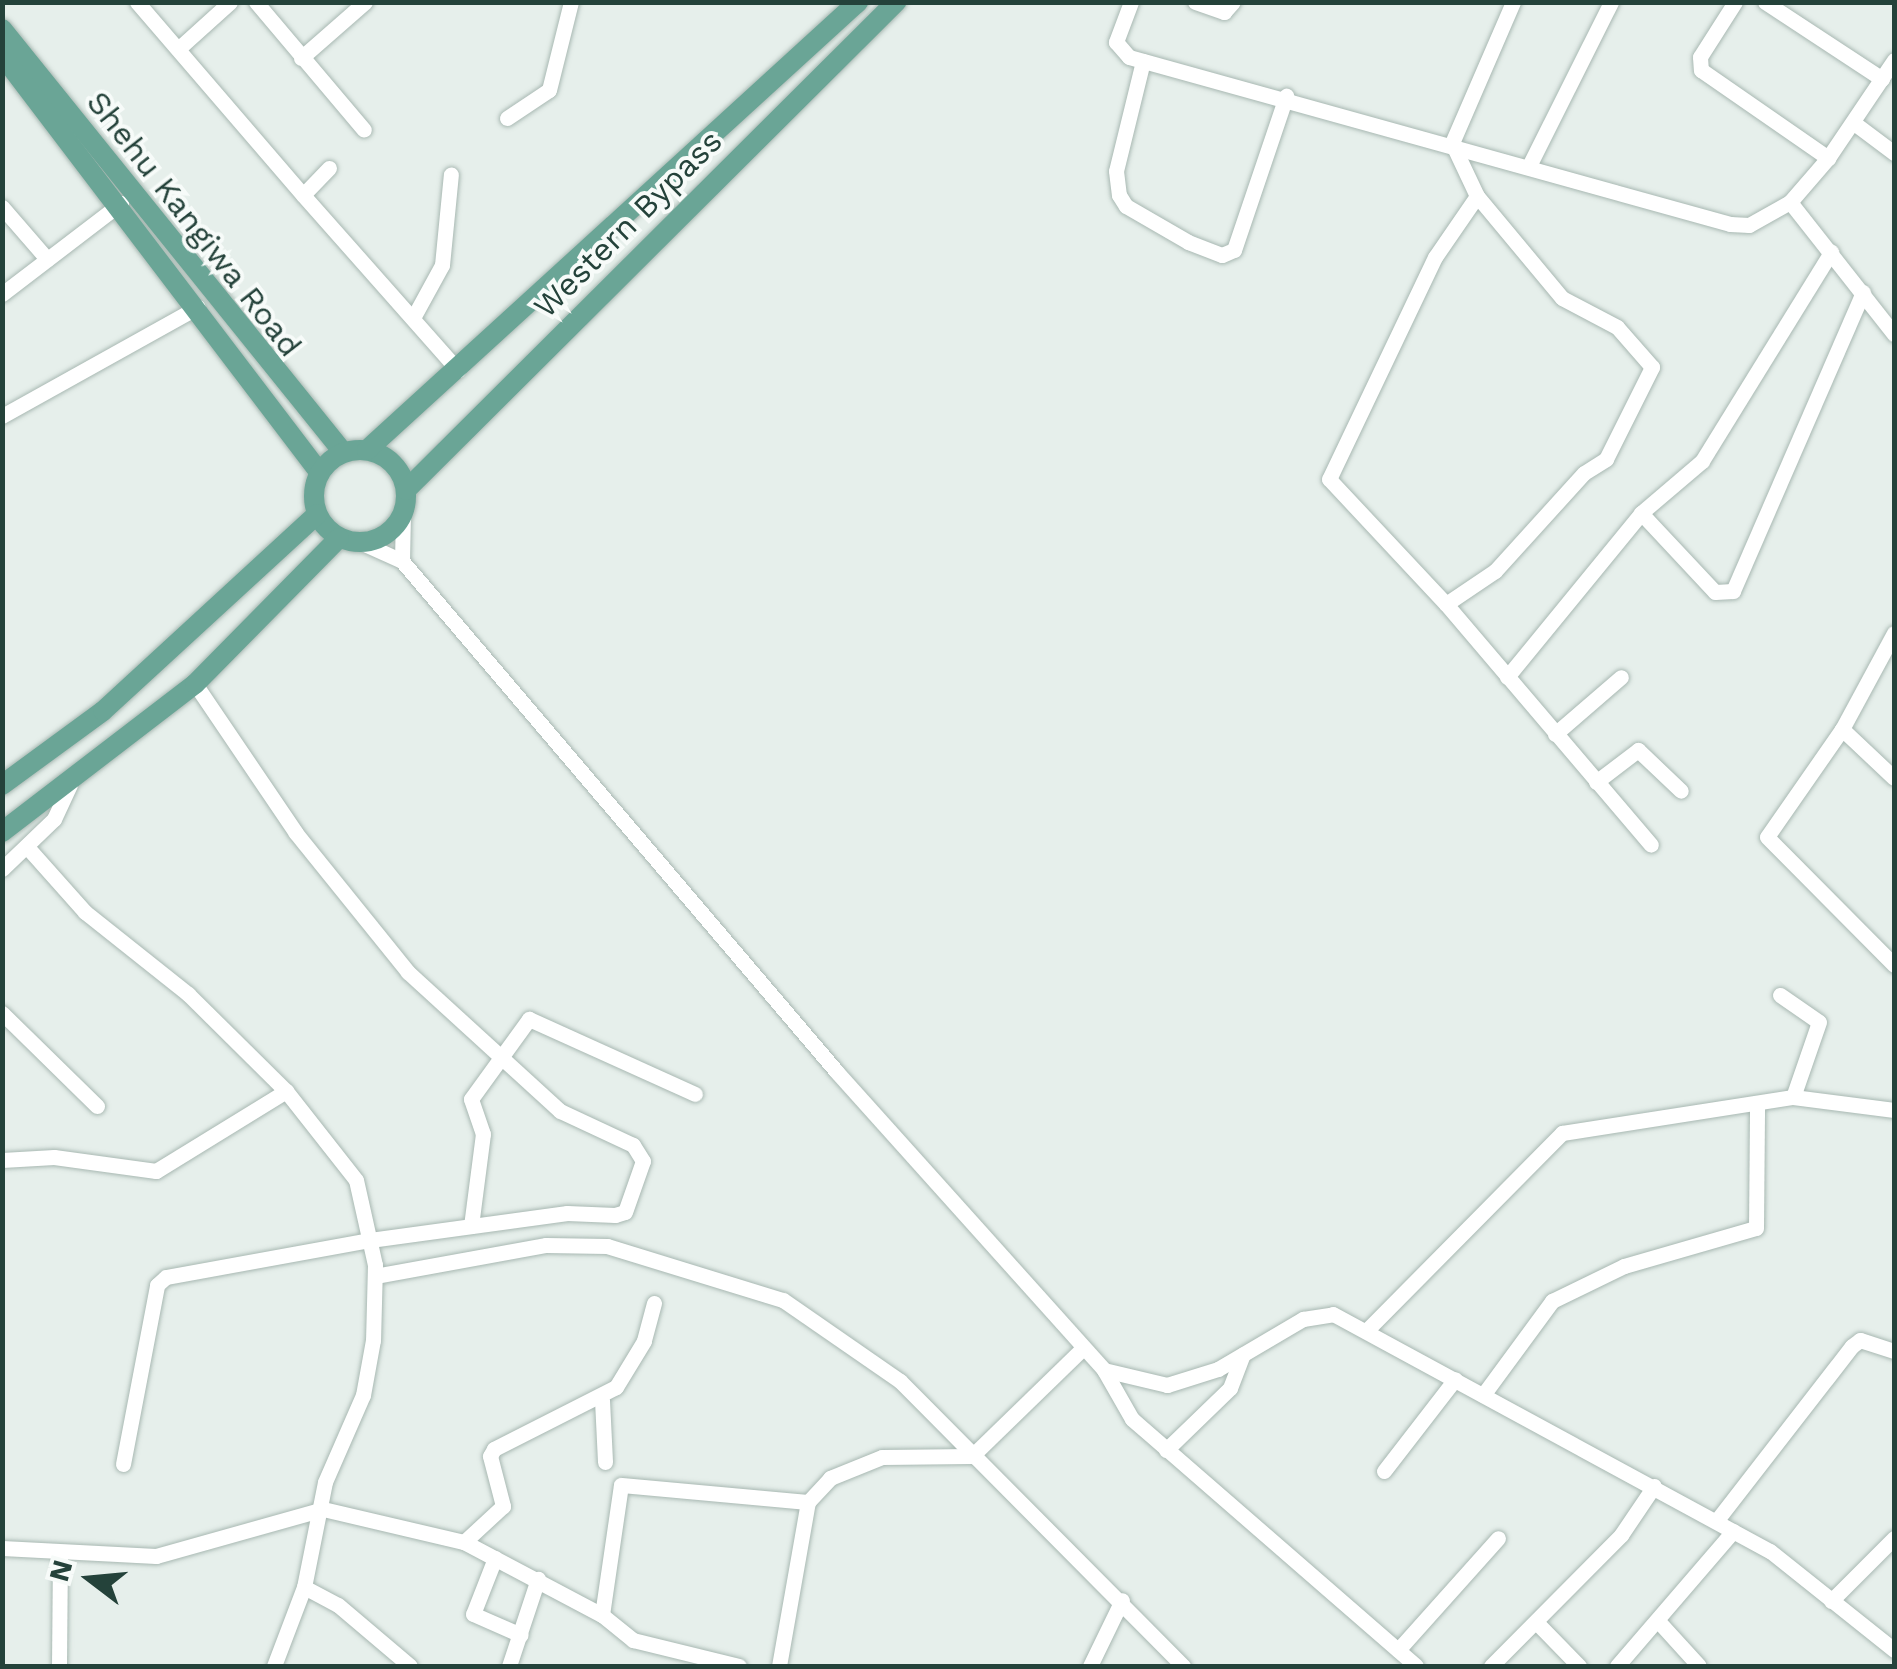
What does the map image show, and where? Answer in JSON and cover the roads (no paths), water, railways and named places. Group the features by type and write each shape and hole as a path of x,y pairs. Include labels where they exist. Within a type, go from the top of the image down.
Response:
{"main road":[{"name":"Western Bypass","path":"367,450 858,2"},
{"name":"Western Bypass","path":"406,490 896,2"},
{"name":"Shehu Kangiwa Road","path":"2,29 343,452"},
{"name":"Shehu Kangiwa Road","path":"2,55 121,203 320,473"},
{"path":"2,832 70,785 195,684 349,540 381,538 402,514 406,490 397,468 367,450 343,452 320,473 314,493 317,514 349,540"},
{"path":"2,785 103,711 317,514"}],"street":[{"path":"137,2 458,370"},
{"path":"178,49 230,2"},
{"path":"256,2 364,130"},
{"path":"301,58 364,2"},
{"path":"507,118 548,90 571,2"},
{"path":"1130,2 1116,42 1143,60 1530,164 1730,224 1749,225 1790,202 1854,123 1894,60"},
{"path":"1195,2 1224,12 1232,2"},
{"path":"1446,604 1495,572 1587,470 1603,462 1652,367 1616,327 1562,298 1478,196 1452,144 1513,2"},
{"path":"1530,164 1611,2"},
{"path":"1735,2 1698,65 1828,158"},
{"path":"1765,2 1882,79"},
{"path":"1143,60 1116,171 1119,195 1126,206 1172,233 1222,255 1234,250 1286,96"},
{"path":"1854,123 1894,152"},
{"path":"302,195 330,168"},
{"path":"413,318 442,266 451,174"},
{"path":"1478,196 1435,257 1328,474 1446,604 1650,845"},
{"path":"1790,202 1894,334"},
{"path":"2,294 121,203"},
{"path":"2,207 48,259"},
{"path":"1506,677 1641,513 1702,461 1831,252"},
{"path":"1641,513 1715,592 1733,591 1863,292"},
{"path":"2,416 198,306"},
{"path":"402,514 402,560"},
{"path":"349,540 402,560 1104,1370 1114,1397 1166,1450 1416,1666"},
{"path":"1894,632 1842,729 1767,838 1894,965"},
{"path":"1554,734 1621,677"},
{"path":"123,1464 160,1281 370,1240 625,1212 643,1162 633,1145 560,1111 408,972 365,921 195,684"},
{"path":"1842,729 1894,778"},
{"path":"1596,782 1638,750 1681,791"},
{"path":"2,870 54,818 70,785"},
{"path":"28,848 85,912 188,994 286,1091 348,1163 370,1240 375,1276 363,1395 326,1482 304,1587 274,1666"},
{"path":"1780,995 1819,1022 1793,1097"},
{"path":"2,1013 97,1106"},
{"path":"471,1226 483,1134 471,1098 504,1061 534,1018 695,1094"},
{"path":"2,1160 54,1157 156,1171 286,1091"},
{"path":"1366,1331 1522,1166 1562,1133 1793,1097 1894,1110"},
{"path":"1483,1394 1552,1300 1624,1266 1756,1228 1757,1104"},
{"path":"375,1276 568,1245 606,1246 722,1278 783,1300 857,1346 1122,1600 1184,1666"},
{"path":"464,1542 502,1506 490,1456 494,1449 602,1400 628,1374 654,1302"},
{"path":"1104,1370 1166,1385 1243,1354 1317,1313 1366,1331 1770,1550 1894,1650"},
{"path":"1717,1520 1852,1346 1860,1340 1894,1351"},
{"path":"779,1666 808,1502 841,1470 882,1457 972,1456 1082,1349"},
{"path":"1166,1450 1230,1388 1243,1354"},
{"path":"1384,1470 1455,1379"},
{"path":"602,1400 605,1462"},
{"path":"602,1615 621,1485 808,1502"},
{"path":"1491,1666 1538,1624 1621,1535 1654,1486"},
{"path":"2,1548 60,1554 178,1553 323,1509 464,1542 602,1615 644,1644 738,1666"},
{"path":"1617,1666 1659,1622 1733,1531"},
{"path":"1398,1650 1498,1538"},
{"path":"1831,1601 1894,1538"},
{"path":"60,1554 63,1665"},
{"path":"495,1558 473,1614 521,1635"},
{"path":"509,1666 538,1579"},
{"path":"304,1587 338,1605 410,1666"},
{"path":"1090,1666 1122,1600"},
{"path":"1659,1622 1699,1666"},
{"path":"1538,1624 1579,1666"}]}
